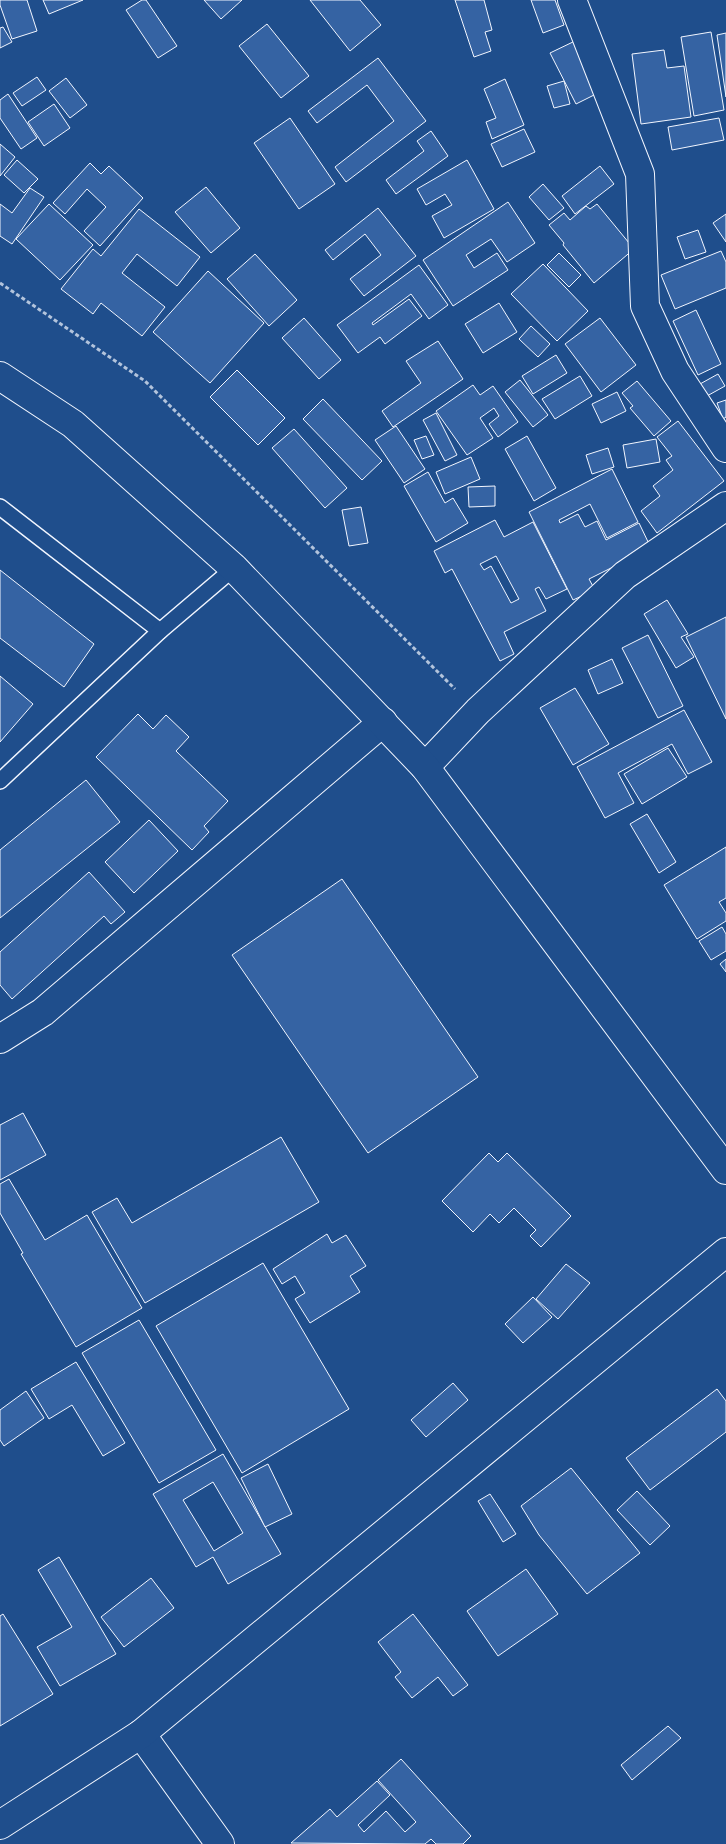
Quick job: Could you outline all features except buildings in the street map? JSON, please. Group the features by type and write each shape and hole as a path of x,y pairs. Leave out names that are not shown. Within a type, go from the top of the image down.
{"main road":[{"path":"572,0 640,174 646,306 675,371 726,448"},
{"path":"0,376 73,424 234,568 425,766 726,1170"},
{"path":"425,766 478,712 625,575 726,506"},
{"path":"0,1039 43,1012 383,722"},
{"path":"0,1825 141,1734 726,1252"},
{"path":"141,1734 220,1844"}],"lane":[{"path":"0,507 160,631"},
{"path":"0,781 160,631 234,568"}],"path":[{"path":"0,283 145,381 478,712"}]}
